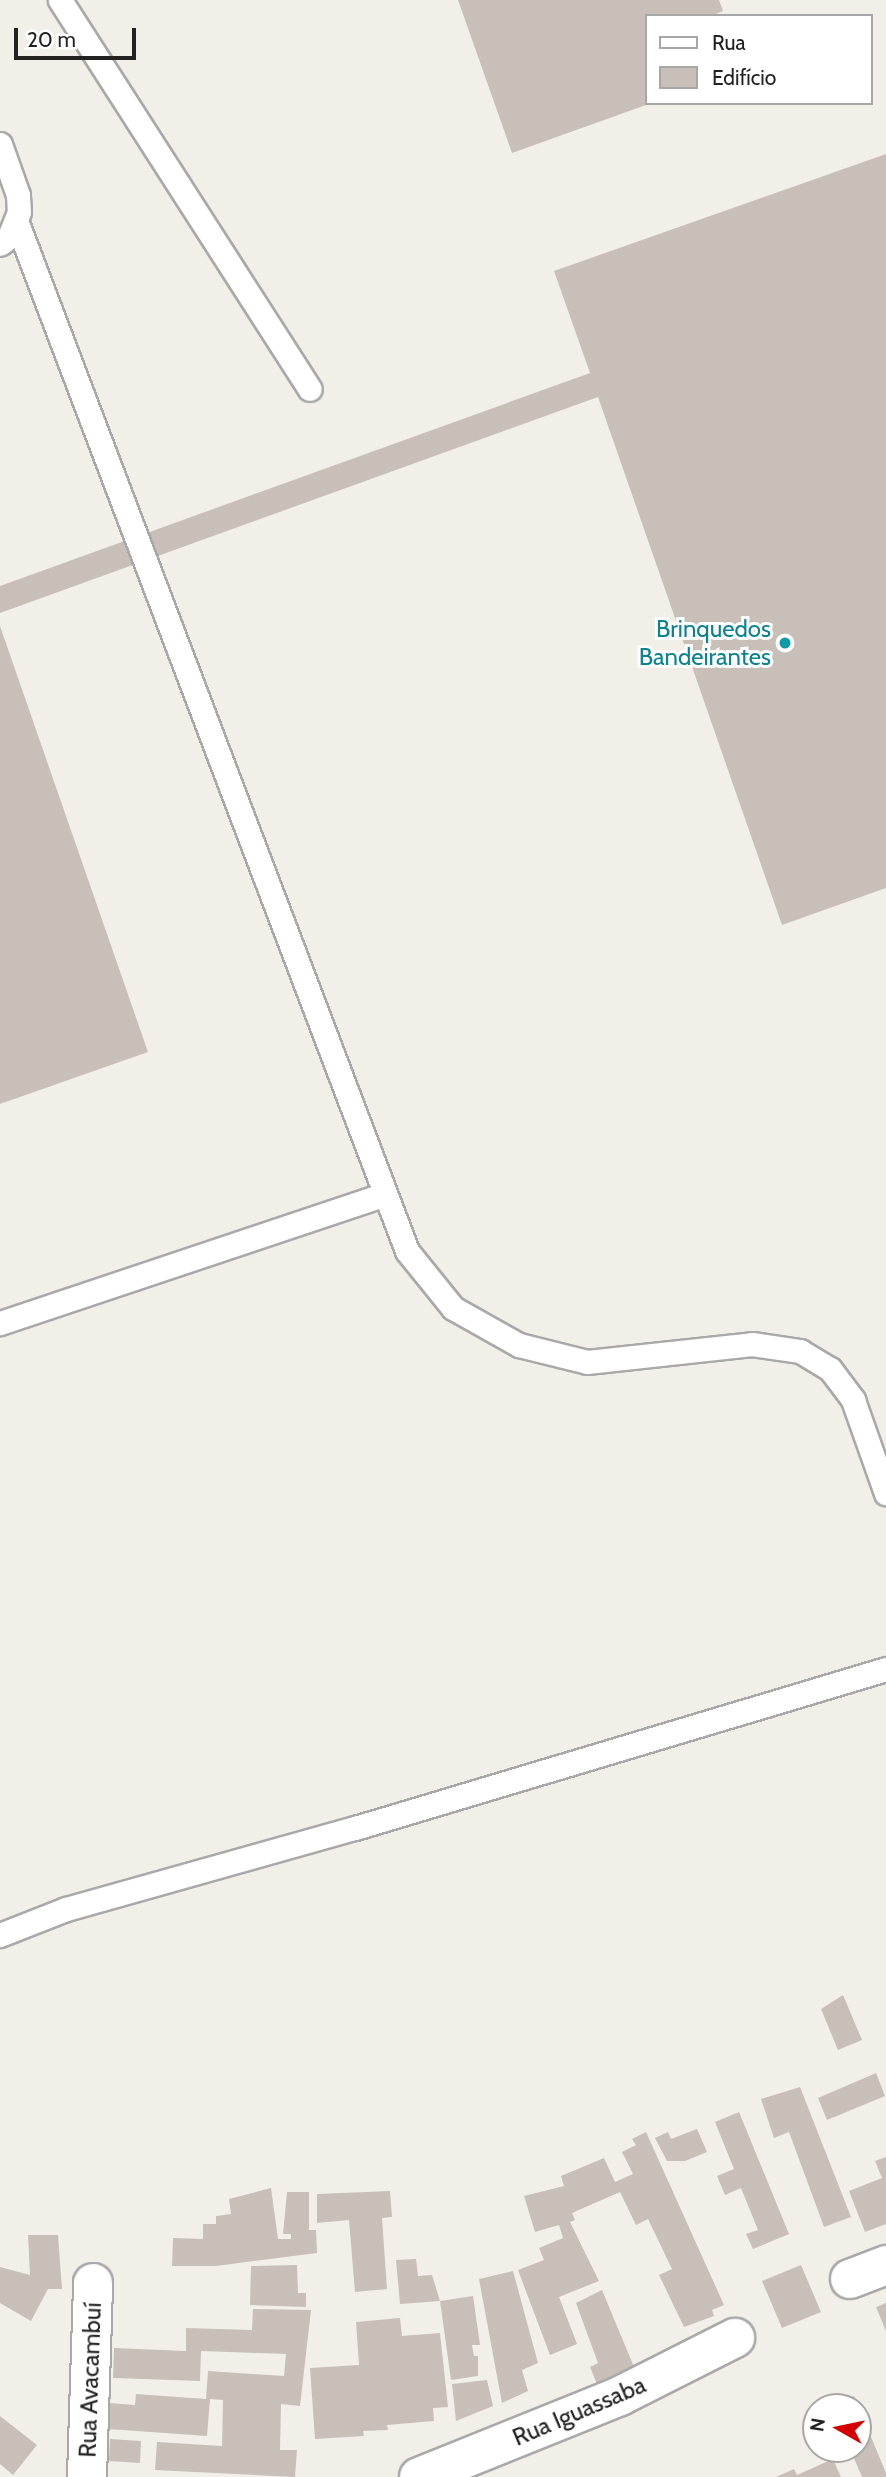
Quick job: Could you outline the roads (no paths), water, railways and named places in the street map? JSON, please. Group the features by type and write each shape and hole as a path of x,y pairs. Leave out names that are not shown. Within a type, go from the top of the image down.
{"street":[{"path":"850,2279 886,2265"},
{"name":"Rua Avacambuí","path":"87,2477 93,2283"},
{"name":"Rua Iguassaba","path":"419,2477 620,2396 735,2338"}],"lane":[{"path":"61,0 310,389"},
{"path":"0,144 18,195 17,223 382,1195 407,1251 453,1308 519,1345 587,1362 752,1344 800,1351 830,1369 853,1400 886,1493"},
{"path":"0,244 17,223"},
{"path":"0,1323 382,1195"},
{"path":"0,1935 66,1909 355,1828 886,1669"}],"place":[{"name":"Brinquedos Bandeirantes","path":"785,643"}]}
